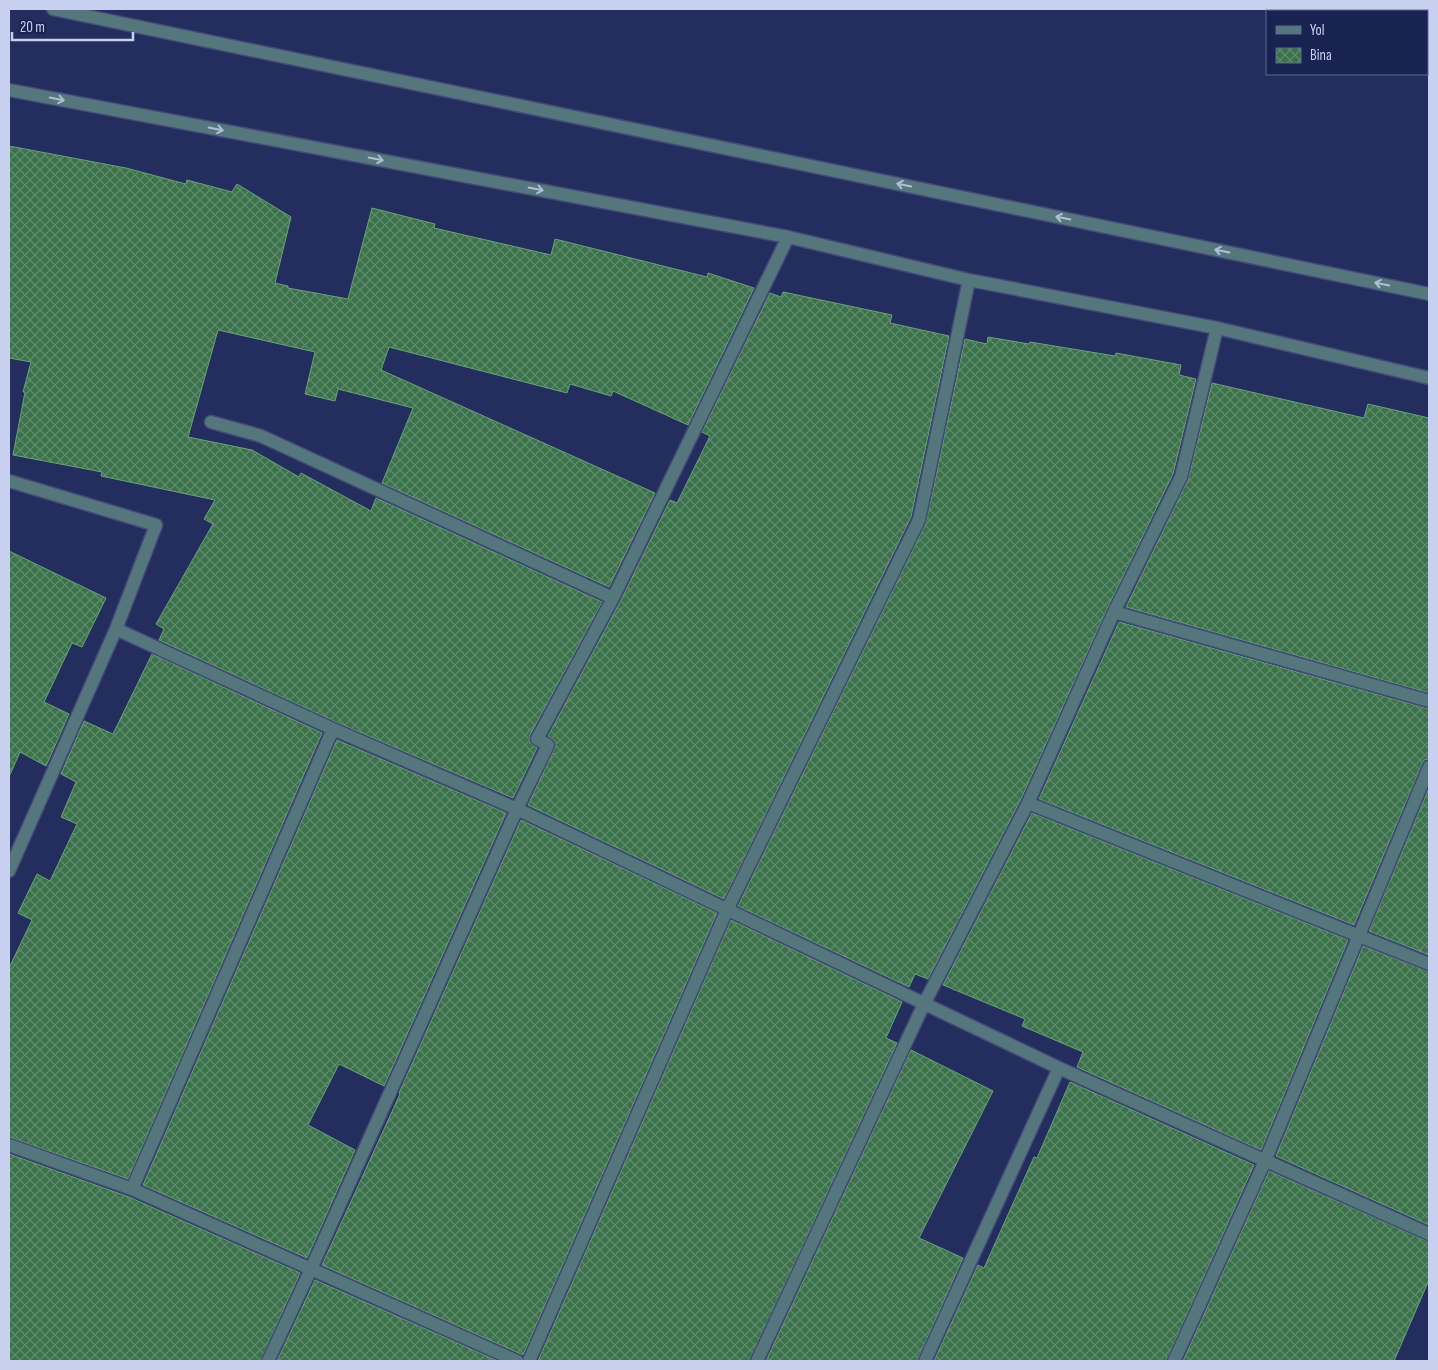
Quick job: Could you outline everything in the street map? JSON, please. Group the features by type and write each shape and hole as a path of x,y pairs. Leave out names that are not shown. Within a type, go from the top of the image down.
{"street":[{"path":"53,9 1429,294"},
{"path":"9,90 788,236 969,280 1217,328 1429,378"},
{"path":"268,1361 517,809 548,745 537,739 613,598 788,236"},
{"path":"529,1361 727,910 919,520 969,280"},
{"path":"757,1361 924,1004 1028,803 1114,612 1181,477 1217,328"},
{"path":"211,422 261,436 613,598"},
{"path":"9,481 156,526 116,630 9,871"},
{"path":"1114,612 1429,700"},
{"path":"116,630 333,729 517,809 1059,1068 1429,1234"},
{"path":"132,1189 333,729"},
{"path":"1174,1361 1265,1161 1429,767"},
{"path":"1028,803 1429,964"},
{"path":"925,1361 1059,1068"},
{"path":"9,1145 132,1189 518,1361"}],"building":[{"path":"9,146 126,168 186,184 187,180 232,192 237,184 291,217 275,283 288,286 288,288 348,299 372,208 435,224 434,228 551,255 555,239 707,277 708,273 754,288 688,425 613,391 611,396 570,384 567,393 389,347 381,370 655,493 609,587 382,483 413,408 338,389 335,401 305,394 315,352 218,330 188,437 252,450 299,477 301,473 371,511 376,498 602,602 530,735 530,743 537,748 513,798 336,722 159,640 164,629 156,624 213,524 204,519 215,500 101,476 102,472 13,455 25,392 23,392 31,362 9,358"},
{"path":"783,292 892,315 890,323 949,336 911,517 724,899 528,805 555,748 555,741 548,736 620,602 670,500 677,503 710,436 702,432 770,293 781,297"},
{"path":"988,337 1115,356 1116,353 1181,365 1179,375 1196,379 1173,474 1107,609 1021,799 928,979 915,974 909,987 738,906 926,523 965,339 987,344"},
{"path":"1212,383 1364,418 1368,404 1429,418 1429,693 1126,607 1188,480"},
{"path":"9,551 106,598 82,647 72,643 44,702 69,714 46,766 20,752 9,777"},
{"path":"1119,622 1429,709 1429,759 1424,760 1422,764 1354,925 1039,799"},
{"path":"152,654 322,733 128,1179 9,1137 9,968 32,920 18,913 37,874 50,881 77,824 61,817 76,782 61,774 84,721 113,734"},
{"path":"337,740 506,813 384,1086 339,1064 308,1125 355,1150 307,1258 143,1185"},
{"path":"1429,788 1429,955 1369,931"},
{"path":"1032,813 1348,940 1261,1150 1077,1067 1083,1052 1022,1026 1025,1019 943,985"},
{"path":"521,820 717,913 523,1355 322,1265"},
{"path":"731,920 902,1002 886,1038 897,1043 749,1361 538,1361"},
{"path":"1363,946 1429,972 1429,1225 1276,1156"},
{"path":"911,1050 993,1091 919,1238 963,1258 917,1361 766,1361"},
{"path":"1070,1082 1254,1165 1166,1361 934,1361 978,1265 984,1268 1034,1157 1037,1158"},
{"path":"9,1154 129,1197 300,1273 260,1361 9,1361"},
{"path":"1269,1171 1429,1242 1429,1280 1394,1361 1183,1361"},
{"path":"315,1280 498,1361 277,1361"}]}
